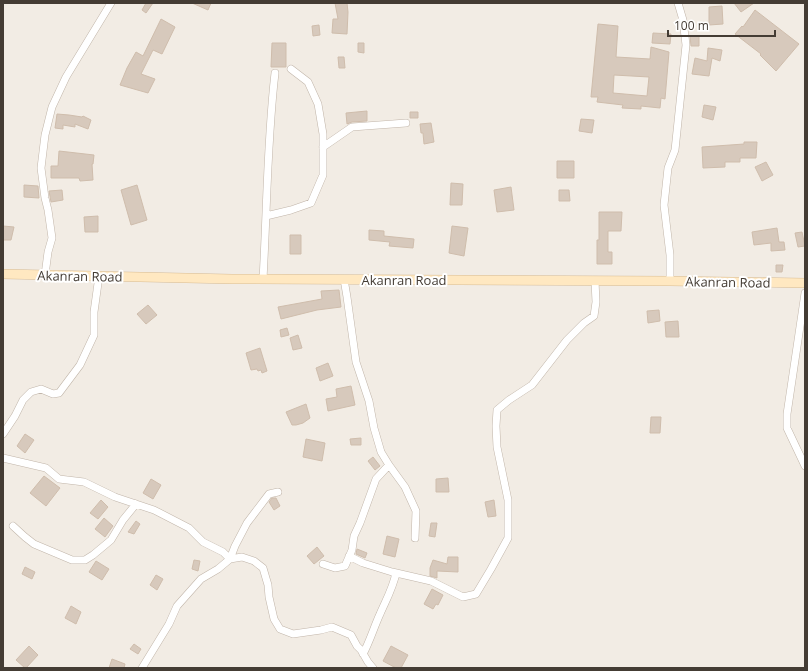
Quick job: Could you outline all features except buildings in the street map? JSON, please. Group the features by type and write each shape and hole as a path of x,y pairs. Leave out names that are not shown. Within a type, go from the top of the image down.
{"main road":[{"name":"Akanran Road","path":"3,274 263,279 805,283"}],"street":[{"path":"45,275 48,252 52,238 48,210 44,198 41,168 45,135 52,107 66,77 111,3"},
{"path":"670,281 670,255 664,205 668,168 675,150 686,45 683,20 678,3"},
{"path":"266,216 312,203 323,175 323,134 318,104 308,82 291,69"},
{"path":"263,279 270,132 275,73"},
{"path":"323,147 352,127 406,123"},
{"path":"3,434 16,416 23,400 31,392 41,389 53,394 59,393 80,365 94,335 94,312 99,276"},
{"path":"344,279 356,362 369,401 374,428 382,452 389,466 405,487 416,511 415,538"},
{"path":"349,556 363,563 396,573 431,581 462,597 476,594 508,538 508,500 497,447 497,410 532,385 567,340 584,323 594,316 596,302 595,281"},
{"path":"805,294 787,414 787,428 805,466"},
{"path":"3,458 46,468 59,479 84,482 115,497 154,510 189,528 203,542 223,552 230,559"},
{"path":"323,564 335,568 345,566 352,550 354,536 376,479 389,466"},
{"path":"230,559 234,546 256,510 269,494 278,492"},
{"path":"13,526 25,538 34,544 72,560 85,560 111,540 123,520 136,504"},
{"path":"142,668 169,624 177,606 201,579 218,569 230,559 242,557 254,561 263,568 268,585 274,619 280,629 293,634 332,627 351,635 373,668"},
{"path":"363,654 394,584 396,573"}]}
